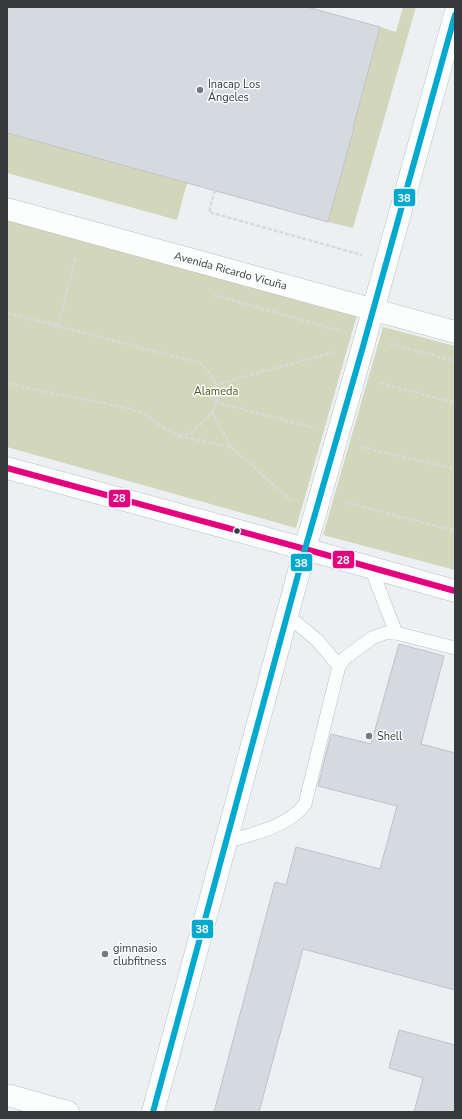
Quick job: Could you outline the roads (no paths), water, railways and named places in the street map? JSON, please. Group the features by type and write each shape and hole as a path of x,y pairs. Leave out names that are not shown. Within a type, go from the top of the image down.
{"street":[{"path":"153,1112 305,549 374,310 455,15"},
{"name":"Avenida Ricardo Vicuña","path":"7,209 455,332"},
{"path":"7,468 455,591"},
{"path":"7,1095 68,1112"}],"lane":[{"path":"371,568 396,633"},
{"path":"287,615 317,640 339,666"},
{"path":"226,842 290,820 305,804 339,666 345,658 372,638 385,633 396,633 455,648"}],"place":[{"name":"Inacap Los Ángeles","path":"200,90"},
{"name":"Shell","path":"369,736"},
{"name":"gimnasio clubfitness","path":"105,954"}],"park label":[{"name":"Alameda","path":"216,391"}]}
